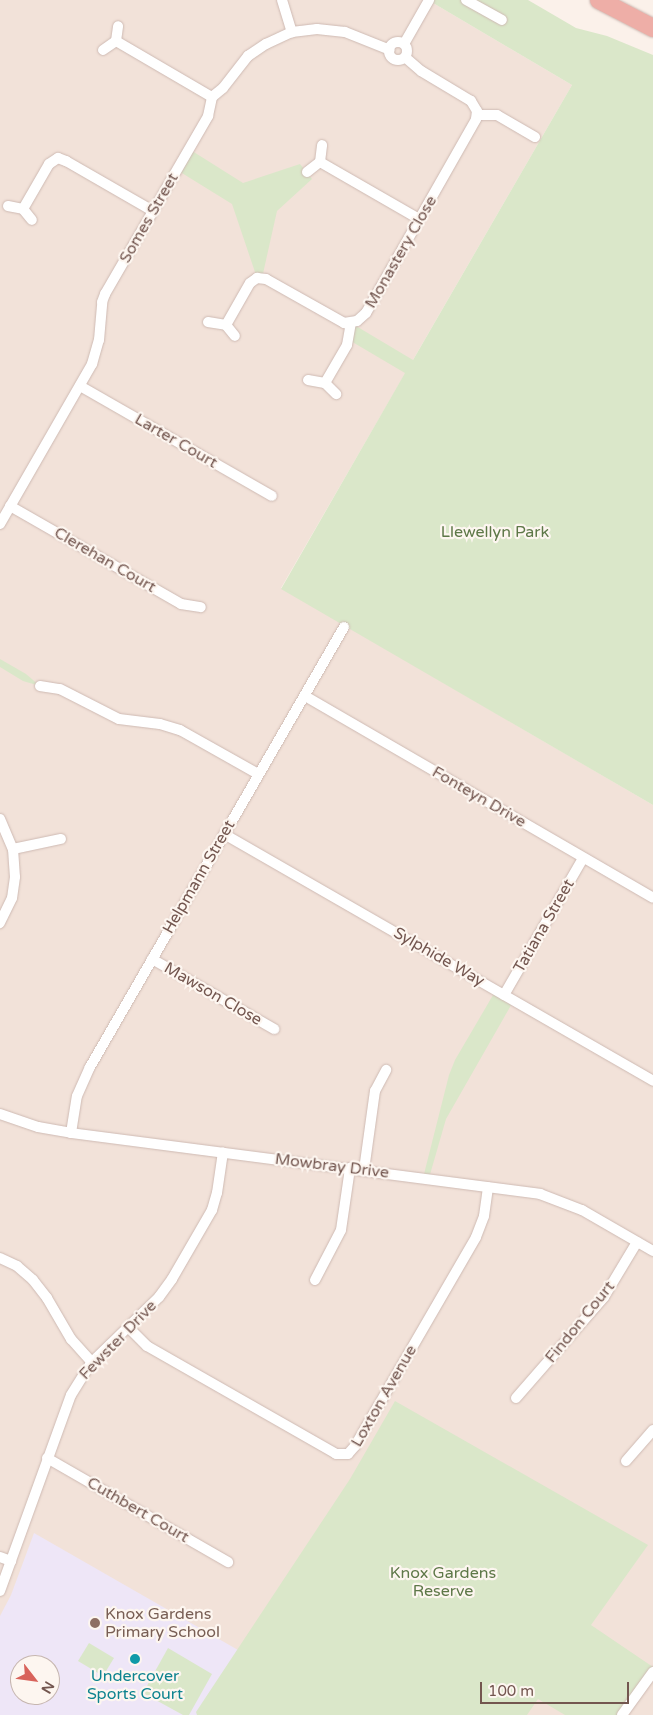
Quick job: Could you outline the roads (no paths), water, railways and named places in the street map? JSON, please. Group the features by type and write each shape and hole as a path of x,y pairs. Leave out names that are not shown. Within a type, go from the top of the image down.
{"highway":[{"path":"599,0 653,28"}],"street":[{"path":"282,0 292,32"},
{"path":"404,44 429,0"},
{"path":"466,0 502,20"},
{"path":"103,50 116,41 118,26"},
{"name":"Somes Street","path":"0,524 80,386 95,356 105,294 208,116 212,97 223,88 236,68 254,51 292,32 317,29 345,32 390,50"},
{"path":"116,41 212,97"},
{"path":"395,43 404,44 407,50 405,57 400,60 390,55 390,50 395,43"},
{"path":"405,57 421,71 467,97 475,107 477,115 497,115 535,136"},
{"name":"Monastery Close","path":"226,325 250,283 260,277 340,321 351,324 361,319 472,129 477,115"},
{"path":"307,172 320,162 322,145"},
{"path":"23,209 49,164 58,158 153,211"},
{"path":"320,162 419,219"},
{"path":"8,206 23,209 32,220"},
{"path":"208,322 226,325 235,336"},
{"path":"325,383 347,345 351,324"},
{"path":"308,380 325,383 336,394"},
{"name":"Larter Court","path":"80,386 272,496"},
{"name":"Clerehan Court","path":"10,506 181,604 201,607"},
{"name":"Helpmann Street","path":"71,1133 75,1106 84,1078 344,627"},
{"path":"40,686 60,689 119,719 160,724 180,730 258,774"},
{"name":"Fonteyn Drive","path":"304,696 653,898"},
{"path":"0,819 13,849 14,887 9,906 0,923"},
{"name":"Sylphide Way","path":"224,834 653,1081"},
{"path":"13,849 61,839"},
{"name":"Tatiana Street","path":"504,994 583,858"},
{"name":"Mawson Close","path":"152,958 274,1029"},
{"path":"364,1170 375,1091 386,1070"},
{"name":"Mowbray Drive","path":"0,1114 38,1127 71,1133 540,1194 590,1214 653,1251"},
{"name":"Fewster Drive","path":"0,1591 70,1395 92,1362 166,1288 216,1202 223,1152"},
{"path":"315,1280 341,1230 350,1168"},
{"name":"Loxton Avenue","path":"128,1327 147,1346 336,1454 348,1454 355,1446 476,1237 484,1216 488,1186"},
{"name":"Findon Court","path":"516,1398 604,1298 637,1242"},
{"path":"0,1258 17,1266 33,1280 47,1298 71,1339 92,1362"},
{"path":"626,1461 653,1430"},
{"name":"Cuthbert Court","path":"47,1458 228,1562"},
{"path":"0,1557 11,1561"},
{"path":"622,1715 653,1672"}],"place":[{"name":"Knox Gardens Primary School","path":"95,1623"},
{"name":"Undercover Sports Court","path":"135,1659"}],"park label":[{"name":"Llewellyn Park","path":"495,532"},
{"name":"Knox Gardens Reserve","path":"443,1582"}]}
